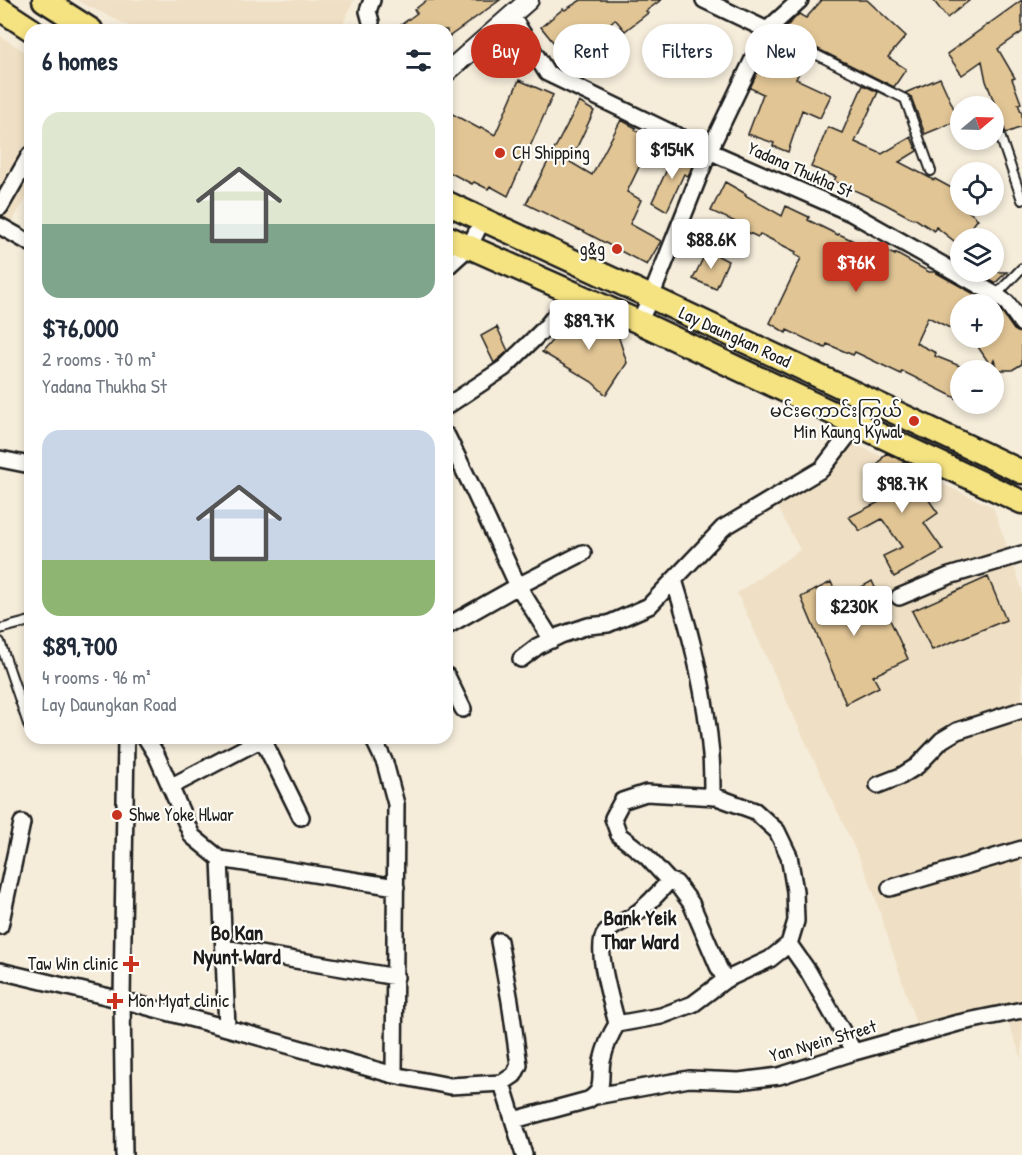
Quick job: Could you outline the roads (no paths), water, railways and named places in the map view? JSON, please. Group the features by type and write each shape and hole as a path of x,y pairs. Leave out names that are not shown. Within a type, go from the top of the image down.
{"main road":[{"path":"44,0 82,24"},
{"path":"0,9 24,25"},
{"name":"Lay Daungkan Road","path":"453,206 1022,472"},
{"name":"Lay Daungkan Road","path":"453,240 639,322 1022,501"}],"street":[{"path":"372,0 368,11 373,24"},
{"path":"453,67 529,0"},
{"path":"704,0 754,24"},
{"path":"774,24 800,0"},
{"name":"Yadana Thukha St","path":"511,15 547,73 709,151 851,213 994,294"},
{"path":"639,322 709,151 745,76"},
{"path":"0,207 24,165"},
{"path":"453,262 469,247 483,219"},
{"path":"0,226 24,240"},
{"path":"453,402 504,368 544,328 574,293"},
{"name":"Yadana Thukha St","path":"1004,301 1022,324"},
{"path":"521,659 538,646 552,640 588,626 609,624 649,606 723,528 822,469 856,425 867,399"},
{"path":"453,448 518,586 552,640"},
{"path":"0,459 24,464"},
{"path":"453,623 583,553"},
{"path":"899,597 948,576 1022,554"},
{"path":"674,580 700,685 711,755 712,796"},
{"path":"453,688 463,709"},
{"path":"878,785 901,776 917,766 942,740 957,731 1022,710"},
{"path":"124,1155 122,1000 126,744"},
{"path":"150,744 192,836 220,860 396,887"},
{"path":"170,787 252,744"},
{"path":"266,744 301,817"},
{"path":"376,744 385,763 396,804 394,1075"},
{"path":"617,1024 661,1016 693,1004 725,980 770,959 789,944 796,921 795,891 789,856 777,831 755,811 712,796 646,793 622,801 613,818 619,835 646,856 669,881 676,883 691,903 725,980"},
{"path":"0,926 22,823"},
{"path":"890,888 1022,849"},
{"path":"220,860 227,1028"},
{"path":"596,1096 602,1083 602,1062 610,1036 617,1024 604,971 601,946 604,935 648,904 669,881"},
{"path":"0,971 122,1000 394,1075 450,1086 502,1083 514,1075 519,1065 510,1001 498,941"},
{"path":"789,944 808,971 854,1052"},
{"path":"224,948 396,977"},
{"name":"Yan Nyein Street","path":"514,1120 596,1096 689,1079 739,1081 779,1076 958,1023 1022,1010"},
{"path":"502,1083 524,1155"}],"lane":[{"path":"817,55 905,99 931,171"},
{"path":"1004,148 1022,200"},
{"path":"997,294 1022,267"},
{"path":"0,629 24,623"},
{"path":"0,642 24,712"}],"place":[{"name":"CH Shipping","path":"500,153"},
{"name":"g&g","path":"617,249"},
{"name":"မင်းကောင်းကြွယ် Min Kaung Kywal","path":"914,421"},
{"name":"Shwe Yoke Hlwar","path":"117,815"},
{"name":"Taw Win clinic","path":"131,964"},
{"name":"Mon Myat clinic","path":"115,1001"}],"district":[{"name":"Bank Yeik Thar Ward","path":"640,930"},
{"name":"Bo Kan Nyunt Ward","path":"237,945"}]}
